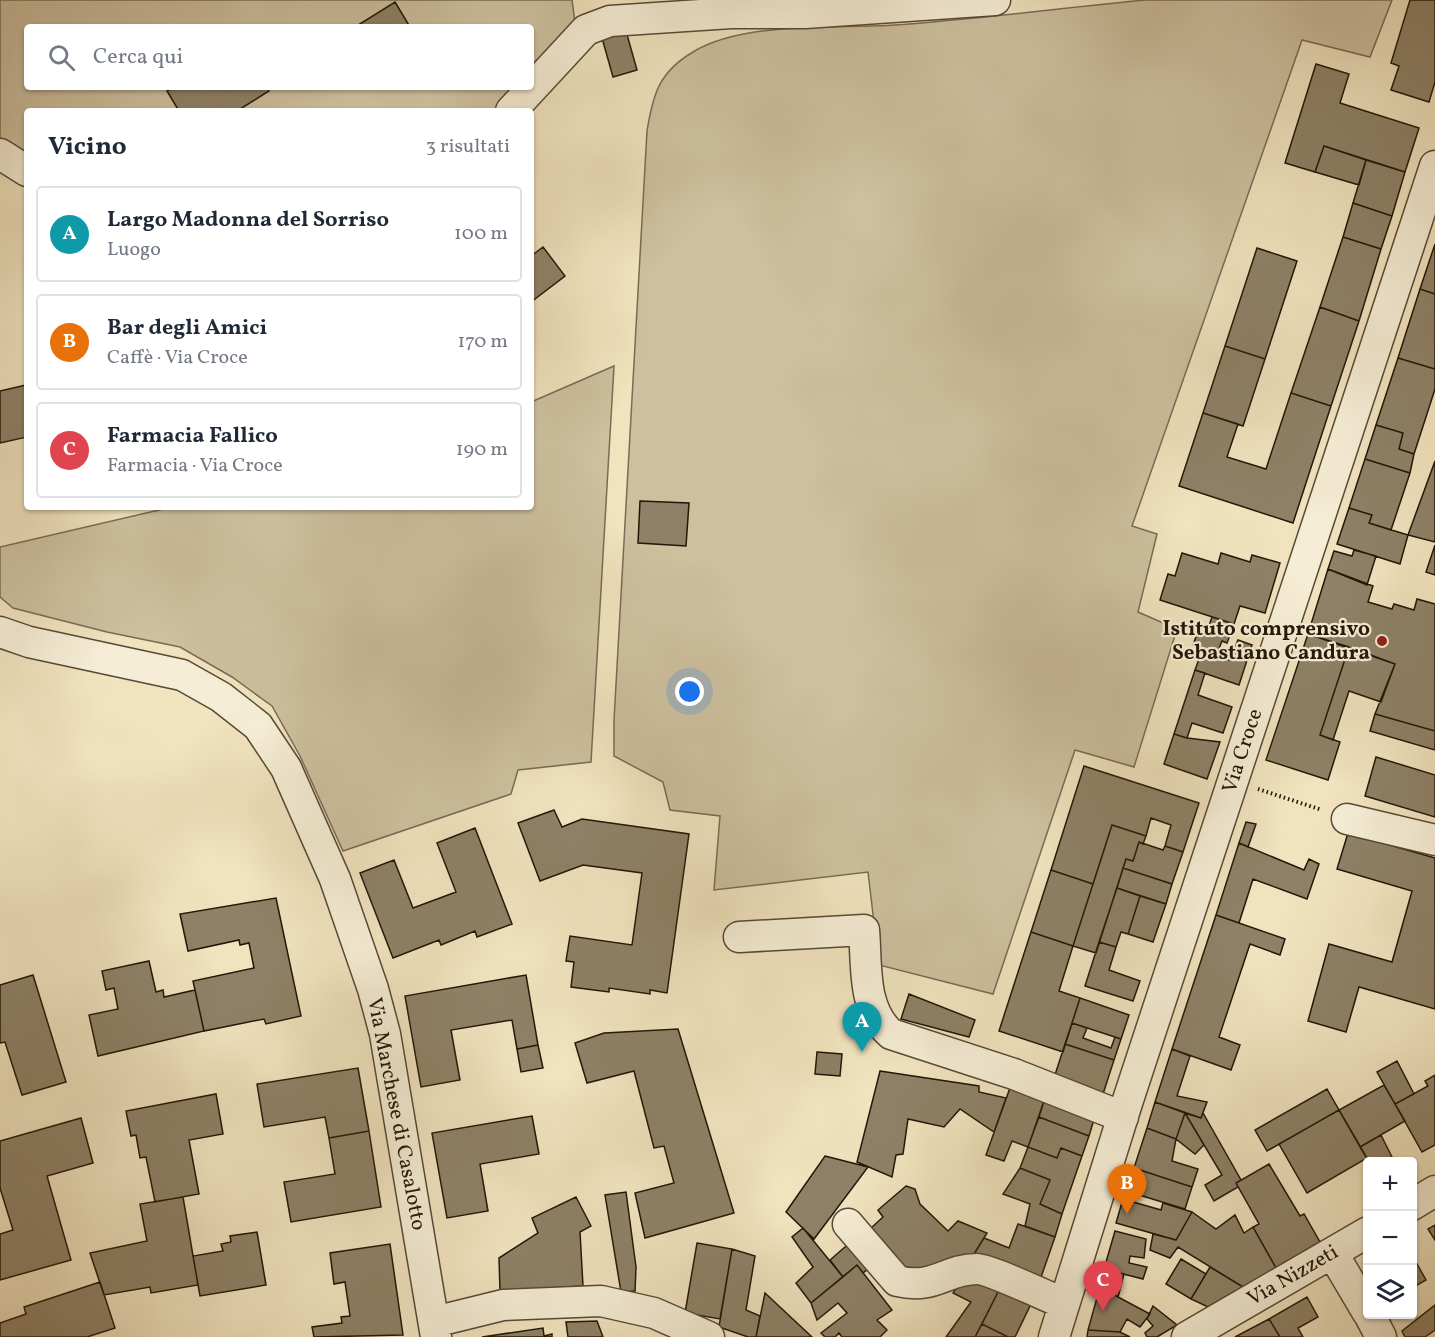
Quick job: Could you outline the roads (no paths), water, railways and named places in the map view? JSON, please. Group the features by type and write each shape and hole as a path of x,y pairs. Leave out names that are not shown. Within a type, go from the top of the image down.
{"street":[{"path":"534,86 586,30 610,21 731,13 805,14 996,0"},
{"path":"514,108 530,90"},
{"path":"0,154 24,169"},
{"name":"Via Croce","path":"1054,1337 1063,1303 1234,781 1287,610 1435,166"},
{"name":"Via Marchese di Casalotto","path":"0,632 29,642 182,675 221,698 258,726 286,768 334,879 379,1012 435,1330"},
{"path":"1347,819 1435,840"},
{"path":"739,938 864,930 870,1005 879,1023 891,1034 1014,1074 1123,1117"},
{"path":"1417,1202 1435,1191"},
{"path":"848,1224 897,1281 928,1284 957,1273 979,1268 1063,1303"},
{"name":"Via Nizzeti","path":"1187,1337 1363,1235"},
{"path":"1333,1254 1363,1305"},
{"path":"435,1330 503,1305 601,1301 654,1314 710,1337"},
{"path":"1371,1319 1382,1337"}],"place":[{"name":"Istituto comprensivo Sebastiano Candura","path":"1382,641"},
{"name":"Largo Madonna del Sorriso","path":"862,1052"},
{"name":"Bar degli Amici","path":"1127,1214"},
{"name":"Farmacia Fallico","path":"1103,1311"}]}
